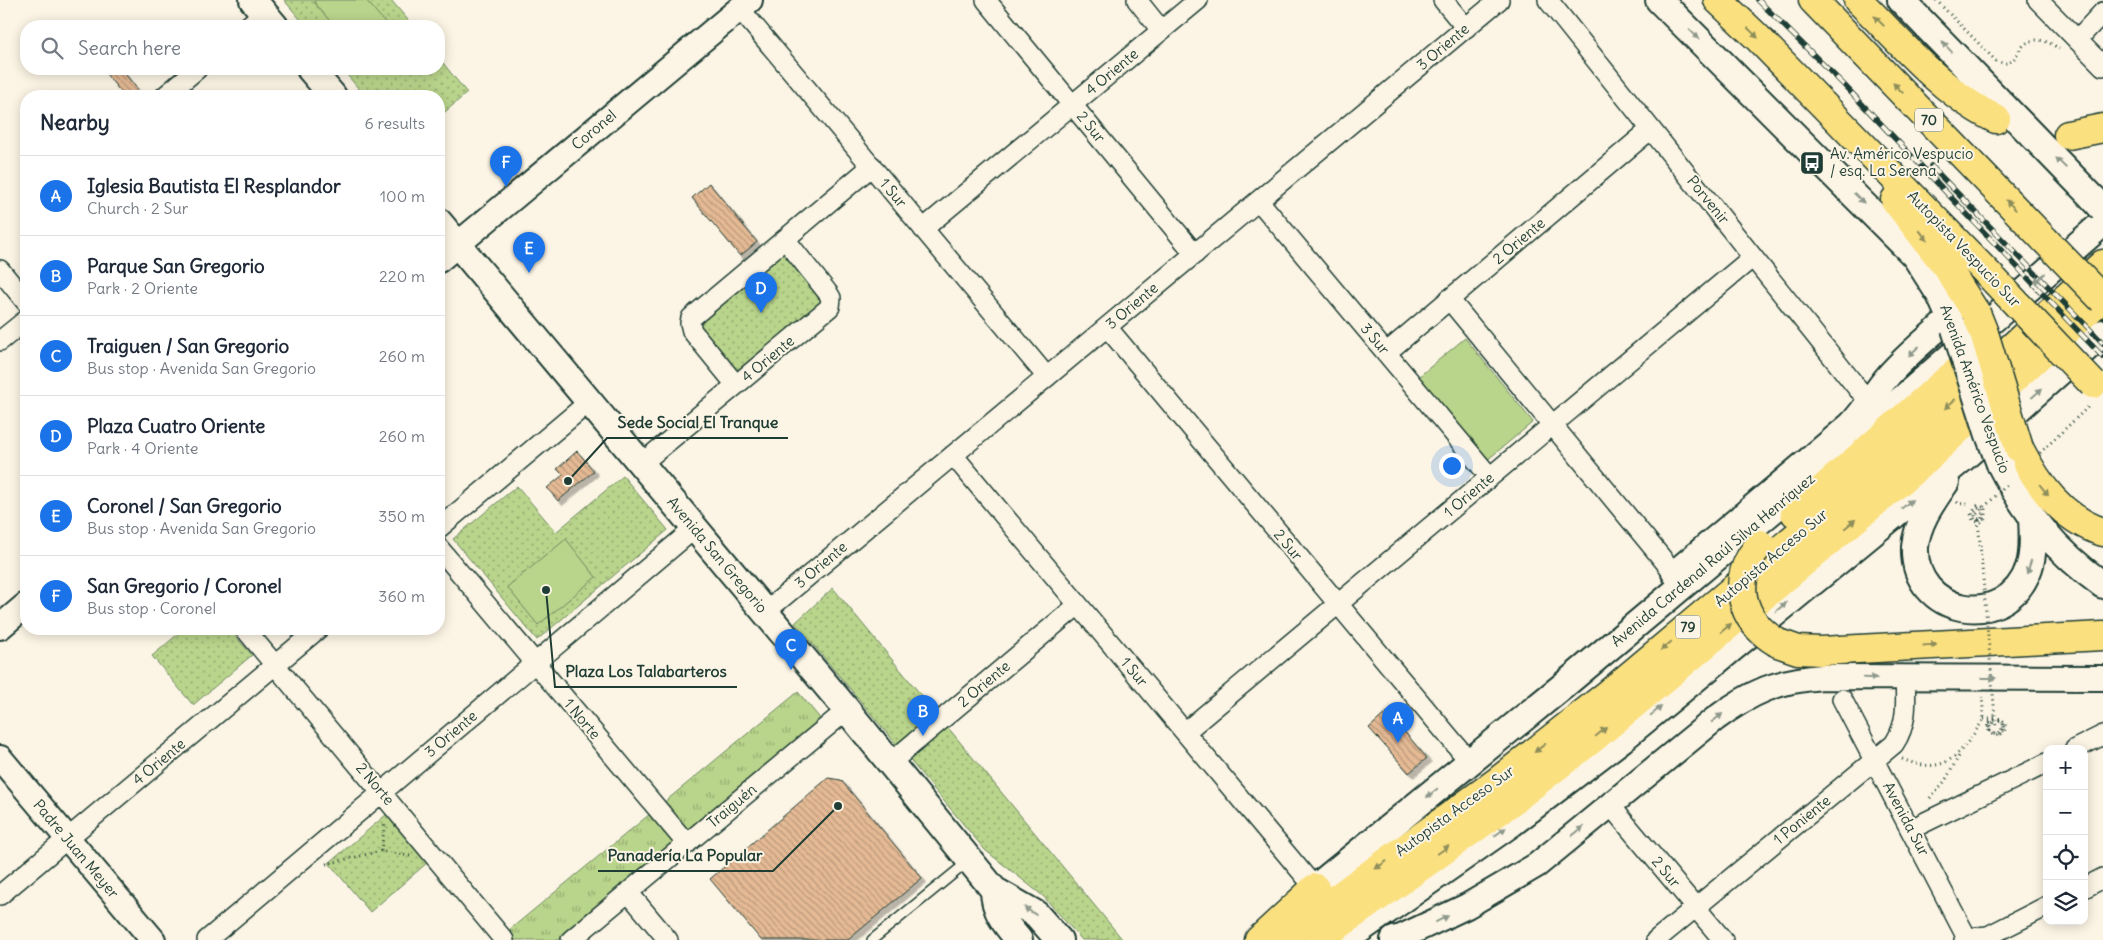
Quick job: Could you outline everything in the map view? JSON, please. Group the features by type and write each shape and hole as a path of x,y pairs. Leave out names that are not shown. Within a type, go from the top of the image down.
{"highway":[{"name":"Autopista Vespucio Sur","path":"1718,0 1856,138 2098,389"},
{"name":"70","path":"1813,0 2103,299"},
{"path":"1858,0 1950,89 1981,112 1996,119"},
{"path":"2068,135 2103,128"},
{"path":"1856,138 1890,194 1936,252 1960,320 1984,332 2009,456 2074,518 2103,532"},
{"name":"Autopista Acceso Sur","path":"1279,940 1490,786 1608,694 1904,446 2103,264"},
{"path":"2076,288 2020,323 1968,362 1760,544 1753,552 1744,570 1742,590 1744,601 1753,622 1768,638 1798,650 1821,651 2103,636"},
{"name":"Autopista Acceso Sur","path":"1318,940 1502,809 1638,701 1919,466 2103,299"},
{"path":"1259,940 1315,888"}],"main road":[{"name":"Avenida Américo Vespucio","path":"1659,0 1914,256 1940,295 1960,320"},
{"path":"1902,0 2100,210"},
{"path":"315,75 328,90"},
{"name":"Avenida Cardenal Raúl Silva Henríquez","path":"1315,888 1563,686 1829,463 2100,210"},
{"name":"Avenida San Gregorio","path":"448,252 589,402 847,710 994,890 1036,914 1059,940"},
{"path":"1345,940 1512,823 1583,770 1961,460 2042,390 2103,333"},
{"name":"Avenida Américo Vespucio","path":"2009,456 2032,519 2070,559 2103,585"},
{"path":"1961,460 1925,515 1917,536 1915,548 1920,572 1924,582 1937,596 1954,606 1975,610 1993,606 2008,596 2021,584 2030,567 2033,534 2032,519"},
{"path":"1563,686 1623,619 1674,572"},
{"name":"Avenida San Gregorio","path":"994,890 994,898 1002,919 1019,940"}],"street":[{"name":"2 Sur","path":"986,0 1196,254"},
{"path":"1136,0 1161,30"},
{"name":"4 Oriente","path":"924,229 1198,0"},
{"path":"1444,0 1466,28"},
{"name":"3 Oriente","path":"765,612 1499,0"},
{"name":"Porvenir","path":"1548,0 1858,389 1870,399"},
{"path":"2038,0 2097,60"},
{"name":"1 Sur","path":"745,4 872,166 1047,377"},
{"name":"Coronel","path":"448,252 745,4"},
{"path":"2077,40 2103,12"},
{"path":"175,90 191,75"},
{"name":"2 Oriente","path":"1386,352 1651,129"},
{"path":"736,385 692,331 690,323 694,315 872,166"},
{"name":"3 Sur","path":"1259,201 1490,477"},
{"name":"4 Oriente","path":"641,464 830,307 831,298 785,240"},
{"name":"1 Oriente","path":"1185,732 1753,257"},
{"path":"0,270 20,295"},
{"path":"1449,300 1674,572"},
{"name":"Avenida Cardenal Raúl Silva Henríquez","path":"1674,572 1850,425 1898,366 1960,320"},
{"path":"0,341 20,325"},
{"name":"2 Sur","path":"1107,327 1470,762"},
{"path":"445,523 589,402"},
{"name":"1 Sur","path":"953,455 1315,888"},
{"name":"3 Oriente","path":"207,940 695,528"},
{"name":"1 Norte","path":"445,555 686,844"},
{"name":"2 Oriente","path":"890,763 1078,605"},
{"path":"0,627 20,610"},
{"name":"2 Norte","path":"251,635 504,940"},
{"name":"4 Oriente","path":"0,895 311,635"},
{"path":"1396,940 1467,906 1521,876 1714,719 1741,700 1761,690 1783,682 1805,678 2103,678"},
{"name":"1 Poniente","path":"1656,940 1894,744 1903,727 1906,706 1905,678"},
{"name":"Avenida Sur","path":"1842,699 1880,756 1911,829 1966,939"},
{"name":"Traiguén","path":"571,940 847,710"},
{"path":"2083,745 2103,735"},
{"name":"Padre Juan Meyer","path":"0,758 152,940"},
{"path":"1911,829 2043,765"},
{"name":"2 Sur","path":"1610,805 1723,940"},
{"path":"2088,886 2103,878"},
{"path":"628,892 668,940"},
{"path":"1966,939 1988,936 2043,908"}],"lane":[{"path":"872,940 970,860"}],"path":[{"path":"1936,0 1996,62 2002,64 2012,61 2025,44 2033,41 2046,41 2054,45 2067,58 2097,60"},
{"path":"1971,514 1973,520 1980,523 1986,518 1986,508 1982,506 1973,509 1973,517 1978,521 1984,519 1985,512 1981,508 1976,510 1975,517 1978,520 1995,719 1996,728"},
{"path":"1978,520 1983,518 1981,511"},
{"path":"1929,800 1944,782 1960,753 1984,719 1981,692"},
{"path":"1984,719 1995,719 2002,719 2006,725 2004,731 2002,734 1997,736 1994,736 1989,732 1987,726 1988,723 1993,719 2000,719 2003,721 2004,730 1999,735 1993,734 1988,729 1990,722 1998,720 2003,724 2001,732 1995,734 1990,730 1990,724 1995,719"},
{"path":"1880,756 1926,766 1945,764 1960,753"},
{"path":"380,850 385,821"},
{"path":"323,865 380,850 417,857"}],"green space":[{"path":"284,0 391,0 408,20 301,20"},
{"path":"316,0 366,0 383,20 329,20 314,2"},
{"path":"445,66 467,93 445,112 445,90 360,90 347,75 445,75"},
{"path":"781,251 824,305 734,376 696,330 698,320"},
{"path":"1465,338 1533,422 1486,461 1417,378"},
{"path":"623,476 668,530 537,640 453,539 517,486 556,532"},
{"path":"566,539 596,577 538,625 507,587"},
{"path":"833,588 1123,940 1082,940 1043,896 985,850 795,623"},
{"path":"177,635 234,635 252,655 193,705 152,656"},
{"path":"798,692 823,722 559,940 497,940"},
{"path":"387,814 428,862 370,912 329,863"}],"building":[{"path":"107,75 126,75 138,90 119,90"},
{"path":"709,183 757,242 740,256 692,198"},
{"path":"577,451 594,471 558,501 547,488 563,475 557,469"},
{"path":"1387,712 1427,758 1409,773 1369,728"},
{"path":"828,778 841,780 922,878 848,940 761,940 710,879"}],"railway":[{"path":"1758,0 1843,84 2103,357"},
{"path":"1931,166 2103,343"}],"place":[{"name":"Av. Américo Vespucio / esq. La Serena","path":"1812,163"},
{"name":"San Gregorio / Coronel","path":"506,187"},
{"name":"Coronel / San Gregorio","path":"529,273"},
{"name":"Plaza Cuatro Oriente","path":"761,313"},
{"name":"Sede Social El Tranque","path":"568,481"},
{"name":"Plaza Los Talabarteros","path":"546,590"},
{"name":"Traiguen / San Gregorio","path":"791,670"},
{"name":"Parque San Gregorio","path":"923,736"},
{"name":"Iglesia Bautista El Resplandor","path":"1398,743"},
{"name":"Panadería La Popular","path":"838,806"}]}
